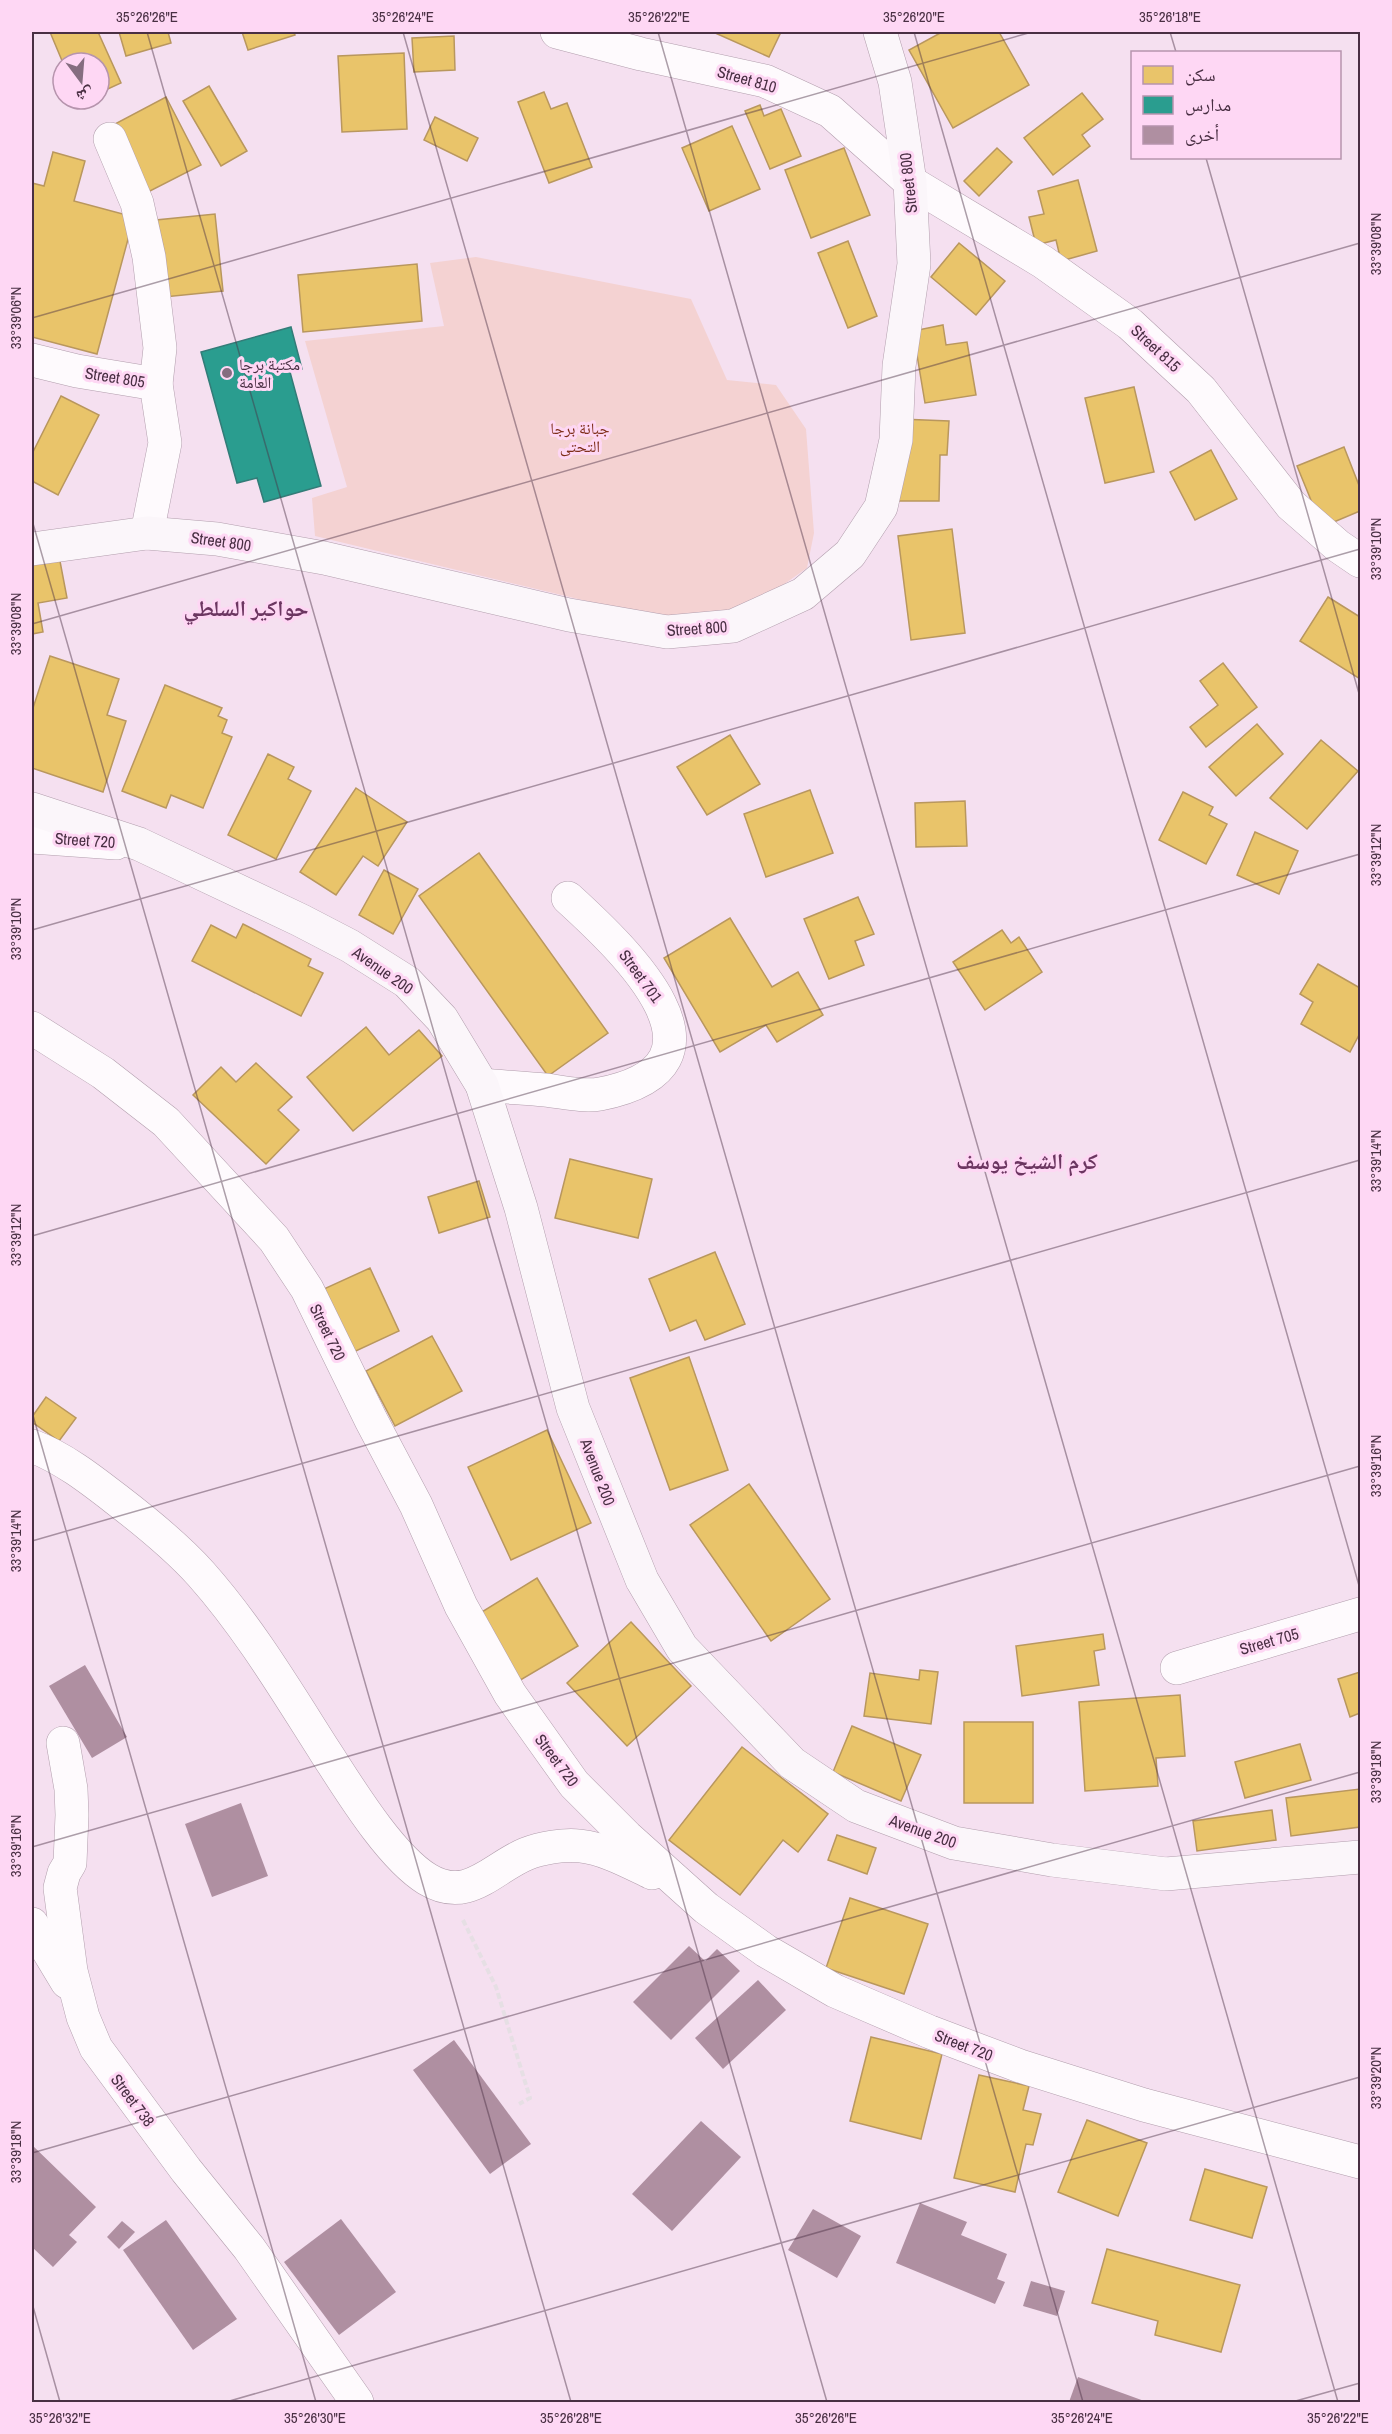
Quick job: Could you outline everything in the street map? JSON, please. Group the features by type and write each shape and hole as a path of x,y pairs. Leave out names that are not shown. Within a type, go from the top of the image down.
{"main road":[{"name":"Street 800","path":"32,549 147,533 217,540 324,558 569,615 667,632 733,626 803,594 850,554 880,507 896,440 899,366 914,264 910,182 895,82 880,32"},
{"name":"Avenue 200","path":"32,809 139,844 350,946 407,982 442,1019 482,1085 521,1208 573,1408 642,1580 682,1648 792,1763 856,1806 954,1843 1052,1860 1166,1874 1360,1857"}],"street":[{"name":"Street 810","path":"557,32 640,54 765,81 830,111 910,182"},
{"path":"110,140 137,203 149,257 160,348 156,384"},
{"name":"Street 815","path":"910,182 1043,262 1130,324 1201,390 1291,505 1338,546 1360,561"},
{"name":"Street 805","path":"32,360 77,371 156,384 165,443 147,533"},
{"name":"Street 720","path":"32,837 139,844"},
{"name":"Street 701","path":"482,1085 573,1094 598,1094 636,1084 656,1072 669,1050 669,1025 663,1005 614,940 568,898"},
{"name":"Street 720","path":"32,1028 103,1073 166,1122 274,1239 307,1289 371,1420 416,1505 461,1606 510,1694 574,1784 627,1837 706,1908 766,1951 835,1990 930,2032 1020,2066 1144,2105 1360,2162"},
{"path":"32,1446 80,1472 164,1537 200,1573 228,1607 354,1796 406,1864 429,1880 446,1887 460,1888 480,1882 526,1855 549,1848 579,1845 618,1856 670,1883 706,1908"},
{"name":"Street 705","path":"1177,1668 1360,1614"},
{"name":"Street 738","path":"63,1743 71,1789 72,1815 70,1863 64,1873 60,1888 71,1971 78,1999 96,2048 106,2065 186,2170 249,2248 357,2403"},
{"path":"32,1924 78,1999"}],"path":[{"path":"446,1887 496,1987 530,2098 519,2104"}],"green space":[{"name":"جبانة برجا التحتى","path":"476,257 691,299 727,380 776,385 806,429 814,533 807,568 773,592 718,614 666,620 315,536 312,498 347,487 305,341 444,326 430,263"}],"building: سكن":[{"path":"50,32 98,32 107,51 58,51"},
{"path":"119,32 168,32 171,43 126,56"},
{"path":"242,32 294,32 295,35 248,50"},
{"path":"713,32 781,32 769,57"},
{"path":"942,32 999,32 1029,85 953,128 909,50"},
{"path":"454,36 455,70 414,72 412,38"},
{"path":"404,53 407,129 342,132 338,56"},
{"path":"111,61 121,83 111,88"},
{"path":"209,86 247,151 221,166 183,101"},
{"path":"544,92 551,109 567,103 592,167 549,183 518,102"},
{"path":"1082,93 1103,119 1082,135 1090,146 1053,175 1024,138"},
{"path":"166,97 201,165 148,192 113,125"},
{"path":"760,105 764,116 781,109 801,156 770,169 745,111"},
{"path":"435,117 478,138 467,161 424,140"},
{"path":"732,126 760,189 709,211 682,148"},
{"path":"844,148 870,215 811,238 785,170"},
{"path":"997,148 1012,162 979,196 964,181"},
{"path":"53,152 85,161 74,201 134,217 97,354 32,337 32,183 44,186"},
{"path":"1078,180 1097,251 1061,261 1056,240 1036,245 1029,217 1044,214 1038,191"},
{"path":"215,214 223,291 164,297 156,220"},
{"path":"848,241 877,316 848,328 818,253"},
{"path":"959,243 1005,281 976,315 931,277"},
{"path":"417,264 422,321 303,332 298,275"},
{"path":"943,325 946,345 967,342 976,395 925,403 913,331"},
{"path":"1134,387 1154,472 1105,483 1085,398"},
{"path":"61,396 99,415 58,495 32,481 32,454"},
{"path":"900,419 949,421 947,455 940,455 939,501 898,501"},
{"path":"1344,447 1360,488 1360,511 1322,527 1297,466"},
{"path":"1211,450 1237,499 1195,520 1170,472"},
{"path":"952,529 965,633 911,640 898,536"},
{"path":"59,556 67,598 38,603 43,632 32,634 32,561"},
{"path":"1328,597 1360,617 1360,679 1300,641"},
{"path":"50,656 119,679 107,715 126,721 103,792 32,768 32,711"},
{"path":"1223,663 1257,707 1206,747 1190,727 1218,705 1200,681"},
{"path":"165,685 222,708 218,716 227,720 222,733 232,737 203,808 171,795 166,808 122,791"},
{"path":"1257,724 1283,754 1236,796 1209,767"},
{"path":"730,735 760,784 707,815 677,767"},
{"path":"1321,740 1358,771 1307,829 1270,798"},
{"path":"268,754 294,767 288,779 311,791 276,859 228,835"},
{"path":"356,788 407,822 378,866 363,856 336,895 300,872"},
{"path":"810,790 833,853 766,877 744,814"},
{"path":"1183,792 1213,807 1209,815 1227,824 1206,864 1159,840"},
{"path":"965,801 967,846 916,847 915,803"},
{"path":"1255,832 1298,851 1279,894 1237,875"},
{"path":"479,853 608,1033 548,1076 419,896"},
{"path":"384,870 418,889 393,934 359,915"},
{"path":"858,897 874,934 855,941 864,965 829,979 804,919"},
{"path":"730,918 772,987 798,972 823,1015 777,1042 766,1025 720,1052 664,958"},
{"path":"243,924 311,959 308,966 323,973 301,1016 192,961 211,925 236,938"},
{"path":"1002,930 1011,943 1019,937 1042,972 985,1010 953,962"},
{"path":"1318,964 1360,988 1360,1033 1350,1052 1301,1024 1313,1002 1300,994"},
{"path":"366,1027 389,1055 419,1030 442,1056 353,1131 307,1077"},
{"path":"256,1063 292,1097 278,1110 299,1130 266,1164 193,1095 221,1067 236,1082"},
{"path":"570,1159 652,1179 638,1238 555,1218"},
{"path":"479,1181 490,1217 439,1233 428,1197"},
{"path":"715,1252 745,1324 705,1340 696,1320 670,1331 649,1279"},
{"path":"370,1268 399,1331 345,1356 315,1293"},
{"path":"432,1336 462,1391 395,1426 366,1371"},
{"path":"689,1357 728,1470 670,1490 630,1378"},
{"path":"46,1397 76,1418 59,1441 32,1422 32,1417"},
{"path":"547,1430 591,1523 511,1560 468,1467"},
{"path":"749,1484 830,1599 771,1641 690,1525"},
{"path":"537,1578 578,1646 512,1685 472,1618"},
{"path":"631,1622 691,1686 627,1746 567,1683"},
{"path":"1103,1634 1105,1649 1094,1651 1099,1685 1022,1696 1016,1646"},
{"path":"920,1670 938,1672 931,1724 864,1716 870,1673 919,1680"},
{"path":"1360,1672 1360,1713 1350,1717 1338,1679"},
{"path":"1180,1695 1185,1756 1156,1758 1158,1786 1085,1791 1079,1702"},
{"path":"964,1722 1033,1722 1033,1803 964,1803"},
{"path":"852,1726 921,1755 901,1801 833,1772"},
{"path":"1300,1744 1311,1780 1245,1798 1235,1762"},
{"path":"742,1747 828,1814 798,1852 783,1840 740,1895 669,1840"},
{"path":"1360,1789 1360,1827 1291,1836 1286,1798"},
{"path":"1272,1810 1276,1840 1197,1851 1193,1821"},
{"path":"837,1835 876,1848 867,1874 828,1860"},
{"path":"850,1898 928,1924 904,1994 826,1968"},
{"path":"871,2037 942,2054 921,2139 850,2121"},
{"path":"979,2075 1029,2086 1023,2110 1041,2114 1033,2145 1026,2144 1015,2192 954,2178"},
{"path":"1087,2120 1147,2143 1118,2216 1058,2192"},
{"path":"1205,2169 1267,2187 1252,2238 1190,2220"},
{"path":"1107,2249 1240,2285 1221,2352 1155,2335 1158,2321 1092,2303"}],"building: مدارس":[{"path":"291,327 302,369 290,372 321,486 264,502 257,478 237,483 201,352"}],"building: أخرى":[{"path":"85,1665 127,1737 92,1758 49,1686"},
{"path":"241,1803 268,1876 212,1897 185,1824"},
{"path":"689,1946 705,1961 717,1949 740,1971 671,2040 633,2002"},
{"path":"758,1980 786,2010 723,2069 695,2038"},
{"path":"454,2040 531,2144 490,2174 413,2070"},
{"path":"701,2121 741,2157 672,2231 632,2194"},
{"path":"32,2145 96,2207 69,2235 77,2242 53,2267 32,2247"},
{"path":"920,2203 967,2222 961,2235 1007,2254 997,2279 1005,2282 995,2304 896,2263"},
{"path":"813,2209 861,2236 837,2278 788,2250"},
{"path":"341,2219 396,2292 339,2335 284,2262"},
{"path":"166,2220 237,2319 193,2350 123,2250"},
{"path":"122,2221 135,2232 119,2249 107,2237"},
{"path":"1031,2281 1065,2291 1057,2316 1023,2306"},
{"path":"1078,2377 1147,2402 1069,2402"}],"place":[{"name":"مكتبة برجا العامة","path":"227,373"}],"district":[{"name":"حواكير السلطي","path":"246,608"},
{"name":"كرم الشيخ يوسف","path":"1027,1161"}]}
